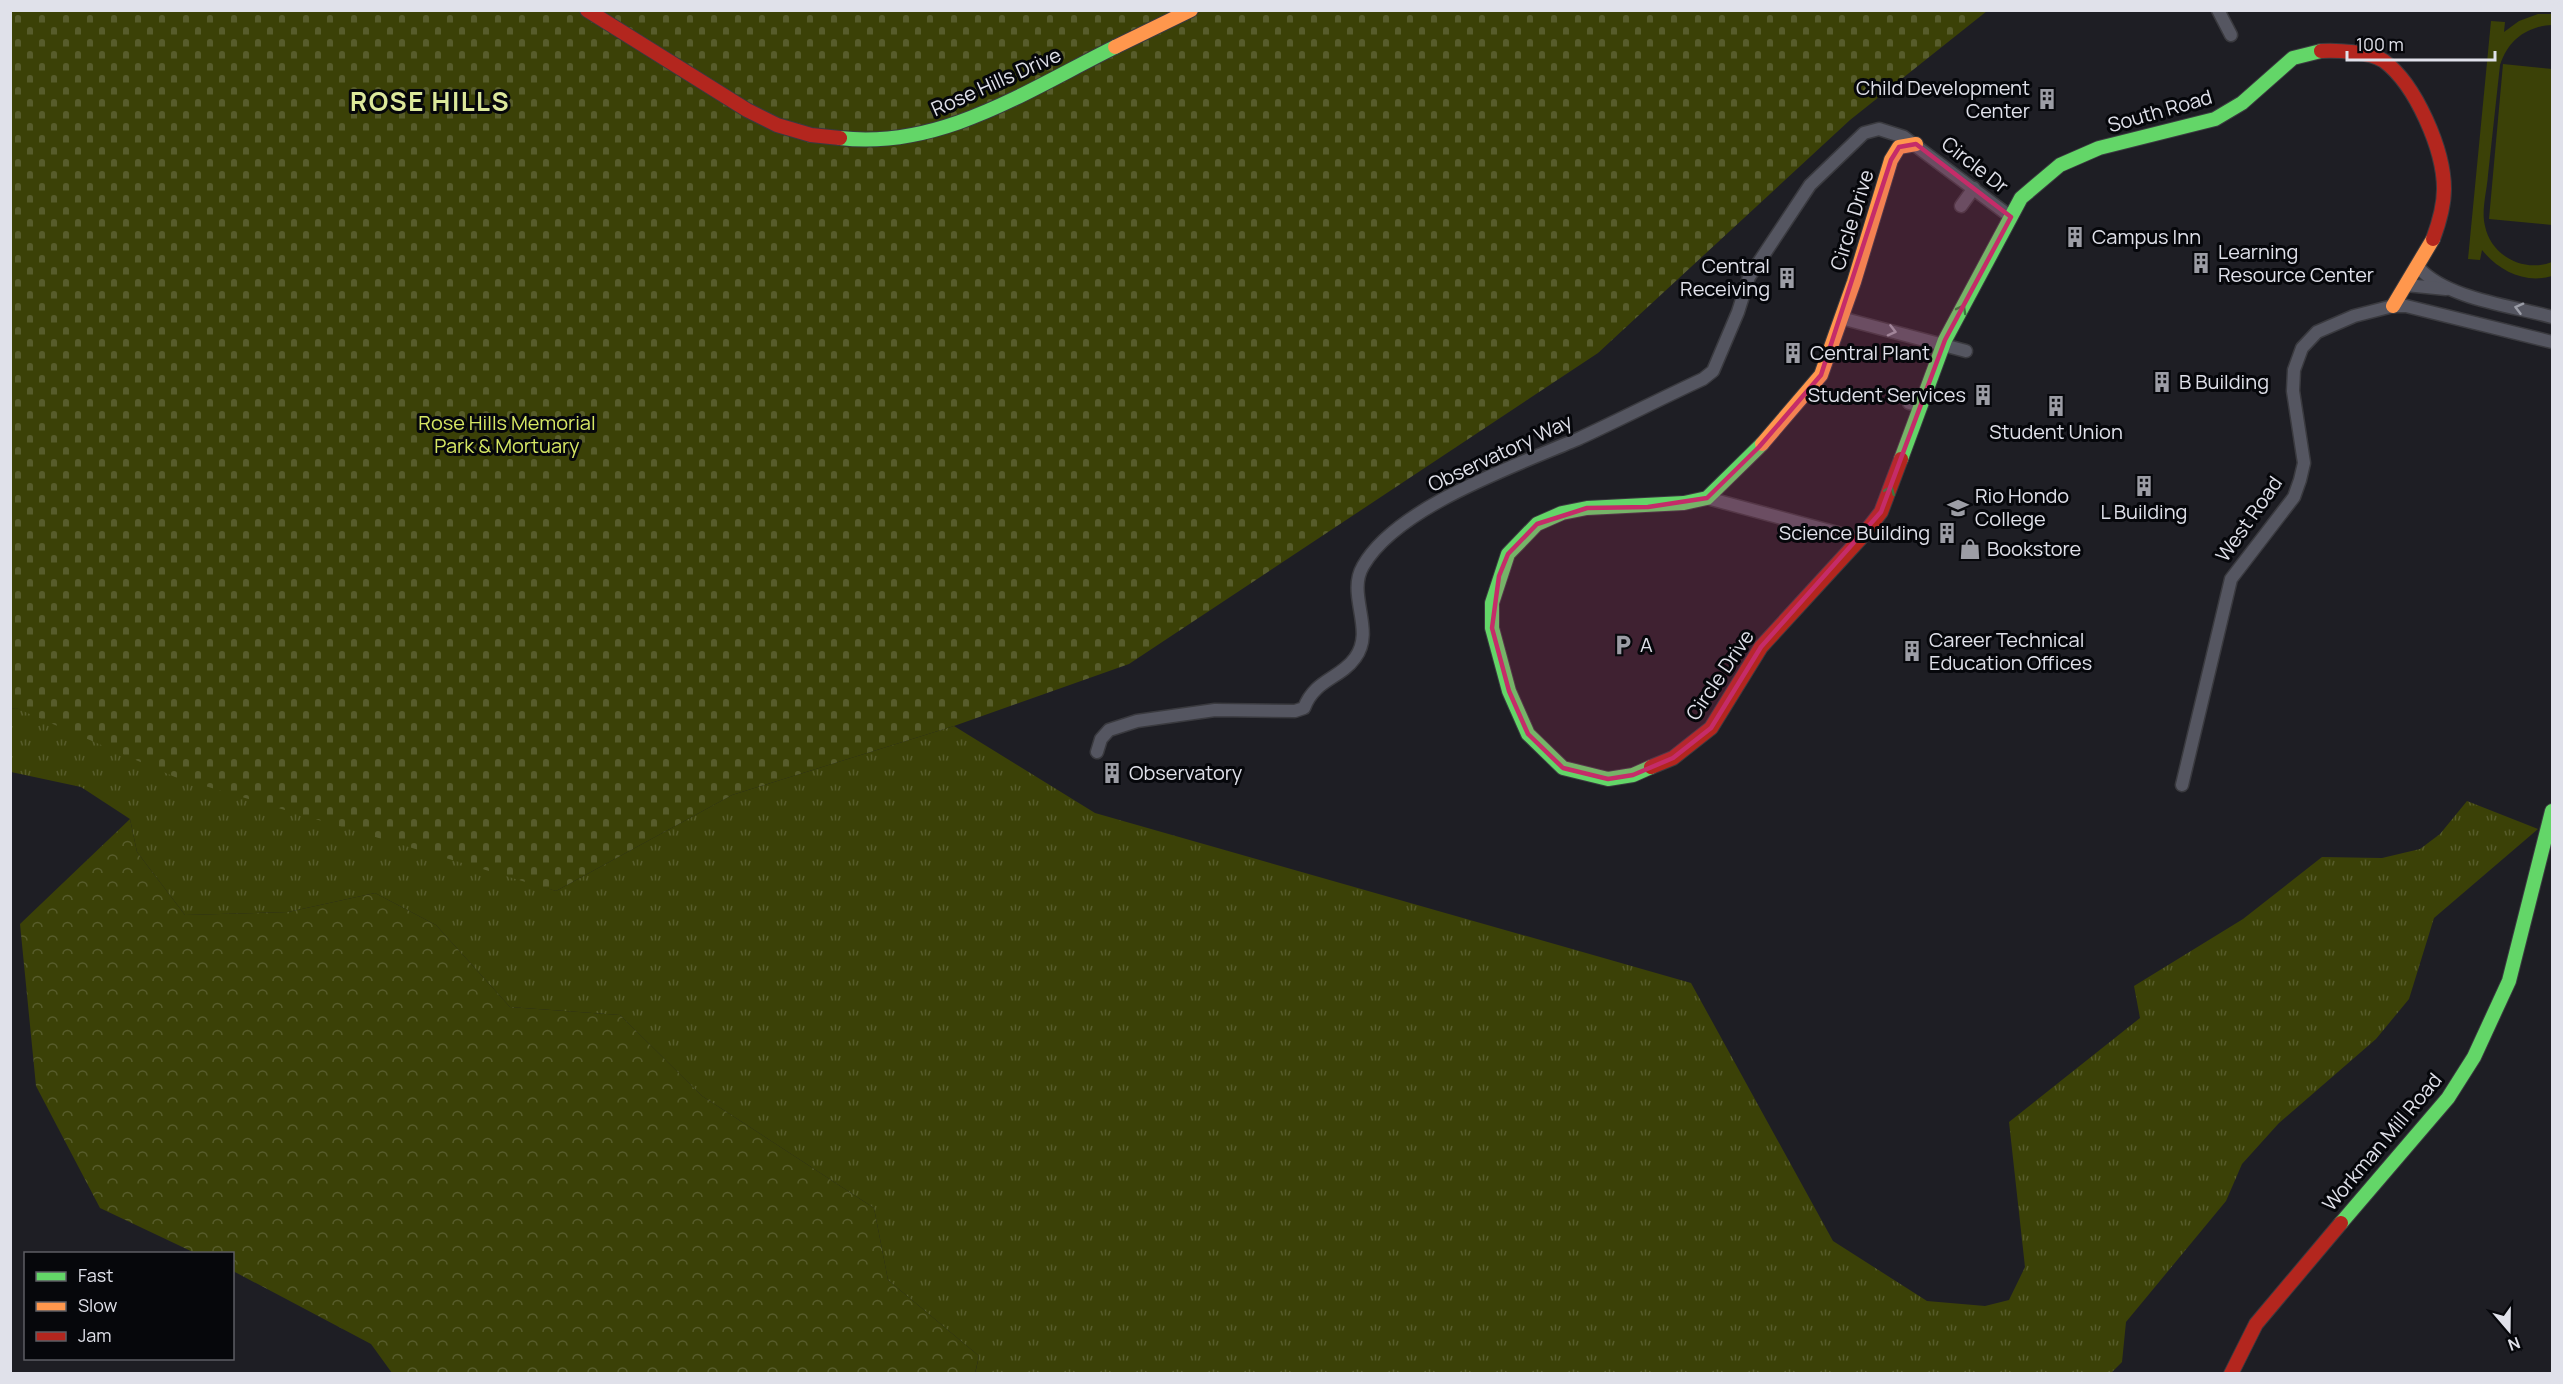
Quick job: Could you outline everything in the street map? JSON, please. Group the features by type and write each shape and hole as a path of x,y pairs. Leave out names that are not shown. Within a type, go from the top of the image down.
{"street":[{"name":"Rose Hills Drive","path":"587,10 747,110 777,124 834,140 876,142 915,137 959,124 1191,10"},
{"path":"2218,10 2231,35"},
{"name":"South Road","path":"2011,217 2021,198 2060,165 2099,148 2215,119 2242,103 2293,58 2322,51 2347,51 2383,60 2403,80 2421,108 2432,131 2444,188 2442,207 2430,248 2419,268"},
{"name":"Observatory Way","path":"1097,752 1101,739 1109,730 1137,721 1215,710 1295,711 1304,708 1313,691 1355,660 1363,643 1364,634 1359,606 1361,567 1390,535 1424,509 1703,379 1713,371 1738,312 1749,277 1810,185 1826,167 1864,133 1880,129 1892,131 1916,144"},
{"name":"Circle Dr","path":"1916,144 2011,217"},
{"name":"Circle Drive","path":"1916,144 1899,147 1891,160 1821,375 1759,447 1707,498 1684,503 1587,508 1562,513 1537,524 1508,554 1492,603 1492,628 1500,661 1509,691 1528,734 1563,768 1608,779 1633,775 1673,758 1711,728 1761,646 1860,539 1886,501 1915,404 1944,343 2011,217"},
{"path":"1961,206 1974,188"},
{"path":"2392,306 2419,268 2426,276 2447,289"},
{"path":"2406,285 2447,289 2553,316"},
{"path":"2392,306 2406,306 2553,342"},
{"name":"West Road","path":"2182,785 2231,579 2294,497 2300,480 2304,463 2293,391 2294,370 2302,348 2318,332 2354,316 2392,306"},
{"path":"1841,318 1944,343 1966,351"},
{"path":"1707,498 1860,539"},
{"name":"Workman Mill Road","path":"2231,1374 2256,1324 2283,1288 2420,1134 2448,1098 2475,1057 2509,981 2553,811"}],"highlighted area":[{"path":"1916,144 2011,217 1945,340 1881,512 1761,647 1711,728 1673,758 1633,775 1608,779 1563,768 1528,734 1509,691 1492,628 1499,576 1508,554 1537,524 1587,508 1648,507 1707,498 1759,447 1821,375 1891,160 1899,147"}],"green space":[{"name":"Rose Hills Memorial Park & Mortuary","path":"10,11 1987,11 1850,120 1598,353 1129,664 954,726 732,795 556,891 175,777 16,708 11,709"},
{"path":"2538,14 2552,14 2552,25 2534,28 2520,36 2508,48 2500,65 2484,214 2488,237 2501,253 2520,263 2531,265 2552,262 2552,276 2532,278 2504,270 2482,250 2480,260 2468,259 2491,21 2505,22 2504,32 2519,21"},
{"path":"2503,64 2552,69 2552,225 2489,219"},
{"path":"16,708 556,891 732,795 954,726 1095,813 1691,983 1833,1241 1927,1301 1985,1306 2009,1300 2025,1267 2009,1122 2140,1018 2134,986 2243,919 2322,857 2382,858 2420,849 2440,834 2467,801 2538,829 2434,918 2409,999 2376,1039 2279,1123 2242,1164 2226,1201 2126,1322 2122,1362 2111,1373 975,1374 979,1356 888,1280 874,1208 702,1096 620,1015 510,1007 436,925 375,893 288,912 185,915 137,852 130,819 81,787 11,772 10,709"},
{"path":"130,819 137,852 185,915 288,912 375,893 436,925 510,1007 620,1015 702,1096 874,1208 888,1280 979,1356 975,1373 392,1373 371,1344 234,1272 234,1252 193,1252 100,1208 36,1086 20,924"}],"traffic: fast":[{"path":"840,138 877,139 913,135 948,126 1016,98 1115,47"},
{"path":"1901,459 1945,340 2021,198 2060,165 2099,148 2215,119 2242,103 2293,58 2321,51"},
{"path":"1651,767 1633,775 1608,779 1563,768 1528,734 1509,691 1492,628 1492,603 1508,554 1537,524 1562,513 1587,508 1684,503 1707,498 1762,444"},
{"path":"2341,1223 2448,1098 2474,1057 2509,981 2552,811"}],"traffic: slow":[{"path":"1115,47 1191,10"},
{"path":"1762,444 1821,375 1854,282 1891,160 1899,147 1916,144"},
{"path":"2393,306 2433,239"}],"traffic: jam":[{"path":"587,10 747,110 777,125 811,135 840,138"},
{"path":"2321,51 2345,51 2384,61 2396,72 2417,102 2433,138 2443,173 2443,202 2433,239"},
{"path":"1651,767 1673,758 1711,728 1761,647 1860,539 1881,512 1901,459"},
{"path":"2231,1374 2256,1324 2341,1223"}],"place":[{"name":"Child Development Center","path":"2047,99"},
{"name":"Campus Inn","path":"2075,237"},
{"name":"Learning Resource Center","path":"2201,263"},
{"name":"Central Receiving","path":"1787,278"},
{"name":"Central Plant","path":"1793,353"},
{"name":"B Building","path":"2162,382"},
{"name":"Student Services","path":"1983,395"},
{"name":"Student Union","path":"2056,406"},
{"name":"L Building","path":"2144,486"},
{"name":"Rio Hondo College","path":"1958,508"},
{"name":"Science Building","path":"1947,533"},
{"name":"Bookstore","path":"1970,549"},
{"name":"A","path":"1623,645"},
{"name":"Career Technical Education Offices","path":"1912,651"},
{"name":"Observatory","path":"1112,773"}],"district":[{"name":"ROSE HILLS","path":"430,102"}]}
